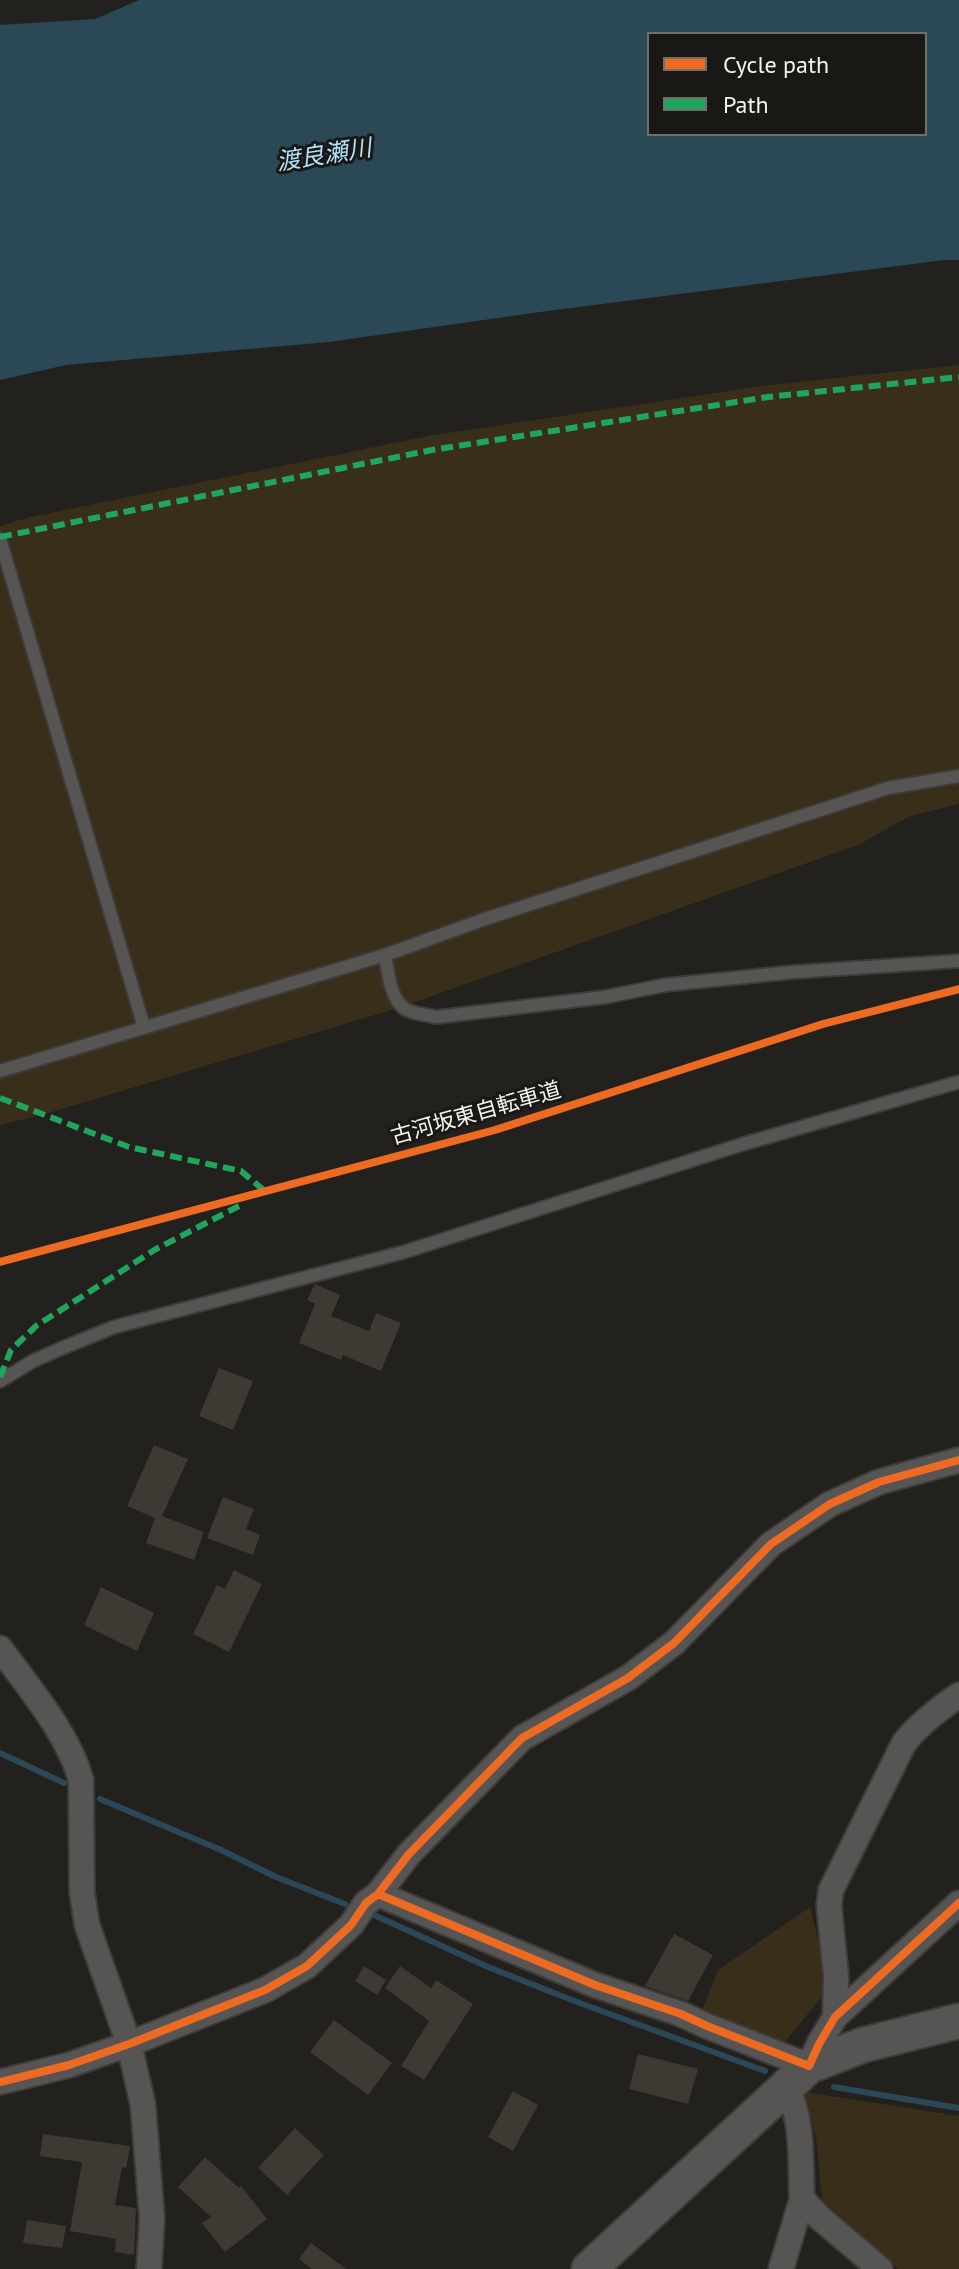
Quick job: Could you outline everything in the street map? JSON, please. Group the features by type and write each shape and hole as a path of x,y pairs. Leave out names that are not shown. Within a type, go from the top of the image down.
{"street":[{"path":"0,2082 69,2065 129,2044 265,1990 307,1966 351,1925 409,1854 522,1738 628,1678 674,1643 771,1544 830,1504 879,1482 959,1460"},
{"path":"0,1648 65,1742 81,1780 82,1892 87,1925 129,2044 143,2105 152,2218 149,2269"},
{"path":"835,2017 836,1976 829,1905 831,1890 904,1743 934,1712 959,1695"},
{"path":"378,1894 595,1985 681,2014 798,2076"},
{"path":"589,2269 798,2076 835,2017 959,1903"},
{"path":"798,2076 863,2045 959,2021"},
{"path":"781,2269 802,2199 799,2123 795,2104 798,2076"},
{"path":"802,2199 880,2269"}],"lane":[{"path":"0,539 144,1027"},
{"path":"0,1071 385,955 485,919 888,788 959,776"},
{"path":"385,955 392,988 401,1007 437,1017 605,997 665,985 794,972 959,961"},
{"path":"0,1381 33,1361 114,1327 404,1252 743,1144 959,1082"}],"shaded area":[{"path":"959,365 959,804 910,816 858,845 401,1007 0,1125 0,526 30,517 434,435 769,385"},
{"path":"810,1907 823,1961 825,1993 783,2044 701,2013 718,1970"},
{"path":"805,2092 959,2116 959,2269 898,2269 822,2200 816,2137"}],"water":[{"name":"渡良瀬川","path":"139,0 959,0 959,260 540,312 329,342 66,365 0,380 0,25 95,19"}],"building":[{"path":"315,1284 340,1295 331,1316 369,1331 376,1313 401,1323 381,1371 343,1355 341,1360 299,1343 315,1304 307,1300"},
{"path":"219,1368 253,1381 233,1430 199,1416"},
{"path":"154,1445 188,1459 162,1516 204,1532 194,1560 146,1543 155,1518 127,1506"},
{"path":"223,1497 254,1509 246,1529 260,1535 253,1555 207,1538"},
{"path":"234,1570 262,1584 229,1652 193,1634 217,1585 225,1589"},
{"path":"101,1587 154,1613 137,1651 84,1625"},
{"path":"674,1934 713,1955 688,2001 645,1986"},
{"path":"364,1966 386,1980 377,1995 355,1981"},
{"path":"400,1966 431,1988 436,1980 473,2004 424,2080 401,2066 429,2021 385,1988"},
{"path":"334,2020 392,2063 368,2095 310,2052"},
{"path":"638,2054 698,2069 688,2104 629,2089"},
{"path":"513,2091 538,2105 513,2151 488,2137"},
{"path":"295,2128 324,2155 287,2195 258,2168"},
{"path":"43,2134 130,2146 126,2168 122,2167 115,2205 136,2208 134,2255 115,2252 116,2239 70,2231 82,2162 40,2156"},
{"path":"205,2157 239,2188 241,2186 267,2219 225,2252 202,2223 211,2217 178,2187"},
{"path":"27,2220 66,2226 62,2248 23,2243"},
{"path":"311,2243 346,2269 312,2269 299,2259"}],"waterway":[{"path":"0,1753 64,1783"},
{"path":"100,1799 345,1904"},
{"path":"374,1915 488,1967 765,2071"},
{"path":"834,2087 959,2108"}],"marked path":[{"path":"0,537 432,450 768,397 959,377"},
{"path":"0,1098 129,1147 241,1171 264,1193"},
{"path":"0,1377 11,1350 36,1326 156,1249 239,1206"}],"cycle path":[{"name":"古河坂東自転車道","path":"0,1262 495,1130 823,1024 959,989"},
{"path":"0,2082 69,2065 129,2044 265,1990 307,1966 351,1925 409,1854 522,1738 628,1678 674,1643 771,1544 830,1504 879,1482 959,1460"},
{"path":"378,1894 595,1985 681,2014 809,2066 835,2017 959,1903"}]}
